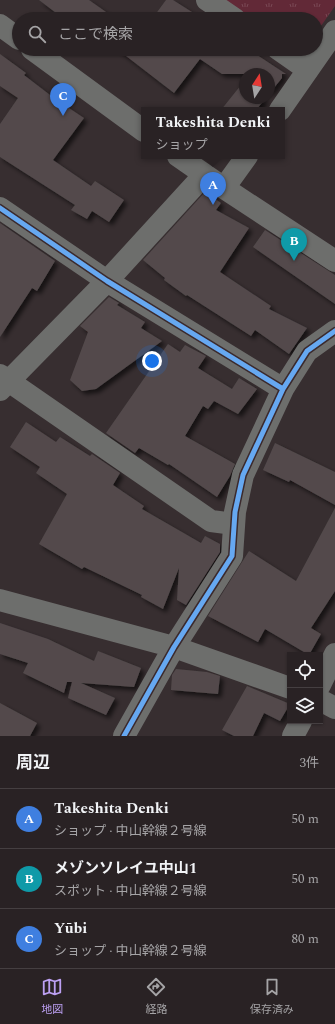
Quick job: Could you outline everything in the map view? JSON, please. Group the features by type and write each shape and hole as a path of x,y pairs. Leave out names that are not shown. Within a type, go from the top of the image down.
{"street":[{"path":"207,0 225,12"},
{"path":"0,26 12,34"},
{"path":"323,48 335,31"},
{"path":"42,56 141,129"},
{"path":"288,56 308,70"},
{"path":"282,107 318,56"},
{"path":"182,159 335,261"},
{"path":"224,188 245,159"},
{"path":"204,175 107,281 3,382 211,521 234,524"},
{"path":"0,208 107,281 283,389"},
{"path":"124,736 174,647 232,556 234,524 243,476 283,389 307,351 335,331"},
{"path":"0,600 174,647 287,687"},
{"path":"323,679 335,654"},
{"path":"323,702 335,708"},
{"path":"293,736 299,724"}],"green space":[{"path":"222,0 335,0 335,6 323,23 323,12 238,12"}],"building":[{"path":"39,0 89,0 106,12 55,12"},
{"path":"166,0 173,0 192,12 157,12"},
{"path":"0,54 26,73 24,75 54,98 84,118 53,160 91,186 95,181 124,200 109,222 92,211 87,219 71,210 75,205 0,157 0,124 18,98 0,86"},
{"path":"126,56 259,56 286,74 282,74 282,78 275,87 275,68 239,68 239,74 222,74 200,59 174,93"},
{"path":"239,88 239,104 261,104 258,107 223,107"},
{"path":"205,192 221,203 216,210 249,228 220,272 271,306 269,309 307,328 289,354 255,330 251,336 187,295 186,296 164,280 165,278 143,260"},
{"path":"0,223 55,261 37,291 32,288 0,337"},
{"path":"265,230 335,275 335,304 253,247"},
{"path":"109,297 119,303 117,305 145,322 141,328 162,341 96,389 82,391 70,380 88,332 80,326"},
{"path":"168,344 180,352 185,345 206,356 198,368 232,389 239,378 257,389 238,414 214,401 208,409 203,406 185,436 235,464 230,476 217,497 169,464 168,465 139,448 135,453 106,433"},
{"path":"26,422 56,442 60,437 90,456 92,454 120,473 113,485 144,506 142,509 201,543 205,536 220,544 220,552 186,605 177,600 179,568 163,609 141,597 142,595 84,567 82,569 39,544 67,494 36,473 40,467 10,447"},
{"path":"275,443 335,472 335,505 290,480 289,482 263,470"},
{"path":"335,508 335,591 311,628 321,634 311,652 304,652 265,629 258,642 208,616 249,551 296,581"},
{"path":"0,623 48,639 94,661 98,651 141,668 134,687 81,683 115,698 106,715 68,698 72,682 67,682 64,693 23,673 28,663 0,654"},
{"path":"176,669 207,672 220,676 218,694 171,690 172,675"},
{"path":"247,686 287,703 287,709 280,721 264,713 253,736 234,736 222,730"},
{"path":"0,703 37,723 30,736 0,736"}],"cycle path":[{"path":"0,208 107,281 283,389"},
{"path":"124,736 174,647 232,556 235,512 243,475 283,389 307,351 335,331"}],"place":[{"name":"Yūbi","path":"63,116"},
{"name":"Takeshita Denki","path":"213,205"},
{"name":"メゾンソレイユ中山1","path":"294,261"}]}
